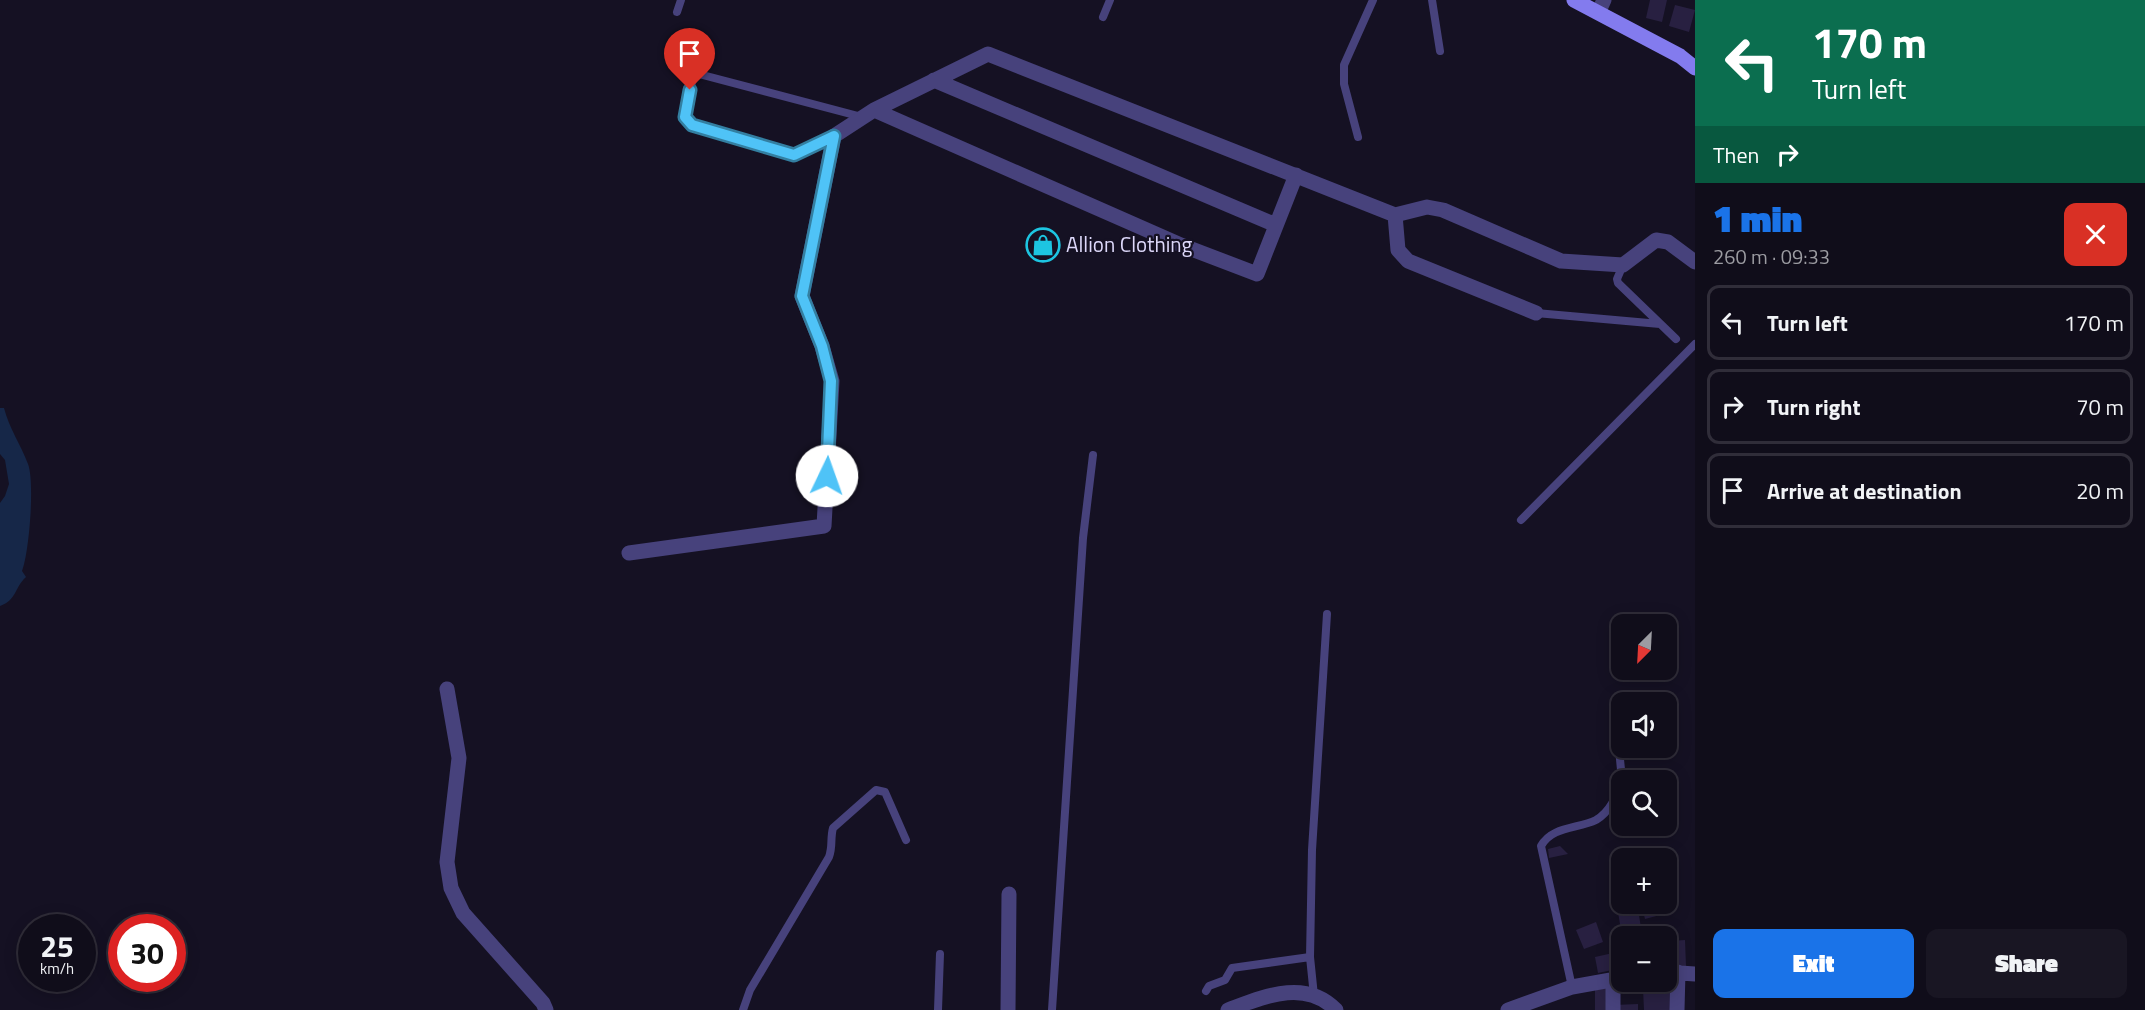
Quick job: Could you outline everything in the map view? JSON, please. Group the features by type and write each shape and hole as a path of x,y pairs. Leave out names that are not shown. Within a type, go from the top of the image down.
{"main road":[{"path":"1574,0 1601,6 1695,68"}],"street":[{"path":"629,553 824,526 831,381 822,346 802,296 834,136 868,113 988,54 1395,215 1427,207 1443,210 1561,261 1623,265 1656,240 1668,242 1695,262"},
{"path":"934,80 1276,225"},
{"path":"868,113 1181,245 1257,274 1296,175"},
{"path":"1395,215 1398,250 1408,261 1536,313"},
{"path":"447,689 459,758 447,862 451,888 463,913 546,1010"},
{"path":"1008,1010 1009,894"},
{"path":"1677,972 1695,974"},
{"path":"1517,1008 1572,987 1611,980"},
{"path":"1613,1010 1615,992"},
{"path":"1675,992 1677,1010"},
{"path":"1228,1010 1275,993 1314,996 1336,1010"}],"lane":[{"path":"677,12 681,0"},
{"path":"1103,17 1110,0"},
{"path":"1358,136 1344,84 1344,64 1373,0"},
{"path":"1432,0 1440,51"},
{"path":"834,136 794,155 692,125 685,117 685,106 695,73 868,113"},
{"path":"1623,265 1617,279 1618,284 1676,339"},
{"path":"1536,313 1660,324"},
{"path":"1521,520 1695,344"},
{"path":"1052,1010 1082,550 1093,455"},
{"path":"1314,996 1310,957 1312,850 1327,614"},
{"path":"743,1010 750,990 829,857 833,846 830,836 833,828 876,790 885,792 906,840"},
{"path":"1572,987 1541,846 1549,835 1597,819 1611,804"},
{"path":"938,1010 940,954"},
{"path":"1206,991 1209,986 1225,980 1232,968 1310,957"}],"water":[{"path":"0,408 4,408 28,464 31,501 27,550 22,571 26,577 13,597 0,606 0,503 9,484 5,460 0,454"}],"building":[{"path":"1650,0 1667,0 1662,22 1646,18"},
{"path":"1675,5 1695,10 1689,32 1669,26"},
{"path":"1560,846 1568,854 1549,858 1548,849"},
{"path":"1618,914 1639,914 1641,926 1620,926"},
{"path":"1644,914 1660,914 1660,915 1645,919"},
{"path":"1596,922 1603,942 1584,949 1576,930"},
{"path":"1685,940 1686,966 1677,967 1677,941"},
{"path":"1611,953 1611,970 1598,973 1595,957"},
{"path":"1595,987 1608,987 1608,1010 1595,1010"},
{"path":"1643,992 1672,992 1673,1010 1644,1010"},
{"path":"1638,1004 1638,1010 1614,1010 1614,1005"}],"place":[{"name":"Allion Clothing","path":"1043,245"}],"route":[{"path":"690,90 685,106 685,117 692,125 794,155 834,136 802,296 822,346 831,381 827,476"}]}
